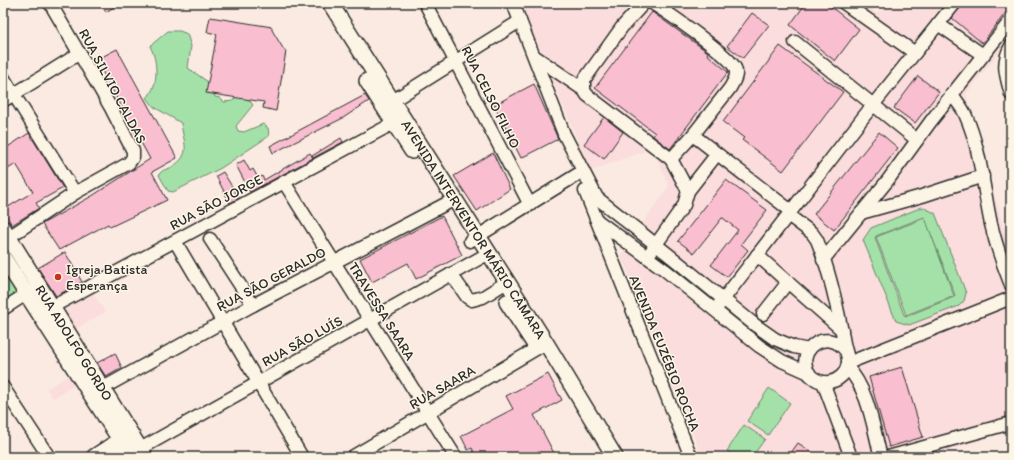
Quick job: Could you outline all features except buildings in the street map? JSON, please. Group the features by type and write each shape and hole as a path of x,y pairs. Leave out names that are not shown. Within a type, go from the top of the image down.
{"main road":[{"name":"AVENIDA INTERVENTOR MÁRIO CÂMARA","path":"323,3 451,201 597,436 615,457"},
{"name":"AVENIDA INTERVENTOR MÁRIO CÂMARA","path":"388,104 394,123 451,201"},
{"name":"RUA ADOLFO GORDO","path":"5,235 33,290 137,455"},
{"name":"RUA ADOLFO GORDO","path":"3,258 52,308 102,388 126,437"},
{"name":"AVENIDA INTERVENTOR MÁRIO CÂMARA","path":"597,436 604,457"},
{"path":"94,457 126,437"}],"street":[{"name":"RUA SILVIO CALDAS","path":"50,3 80,53 133,151 133,157 129,163 75,193"},
{"name":"RUA CELSO FILHO","path":"425,3 530,205"},
{"name":"AVENIDA EUZÉBIO ROCHA","path":"513,3 580,172 611,260 691,457"},
{"path":"584,90 584,80 599,56 625,23 651,3 704,40 732,64 736,70 736,77 730,88 693,135 671,159"},
{"path":"844,3 915,53"},
{"path":"715,310 873,105 955,3"},
{"path":"823,260 888,180 952,94 1011,20"},
{"path":"388,104 520,21"},
{"path":"938,24 983,55"},
{"path":"795,42 917,140"},
{"path":"1011,46 1006,55 1004,66 1011,94"},
{"path":"8,98 80,53"},
{"path":"534,56 584,90 587,95 671,159 688,191"},
{"path":"3,77 8,98 75,193 5,235"},
{"path":"952,94 968,121 983,176 991,224 1011,285"},
{"name":"RUA SÃO JORGE","path":"52,308 394,123"},
{"path":"693,135 790,213 816,238 842,330 848,365 856,377 862,392 881,457"},
{"path":"648,257 684,205 688,191 717,154"},
{"path":"474,239 580,172"},
{"name":"AVENIDA EUZÉBIO ROCHA","path":"580,172 597,198 722,300 775,339 794,347 809,350"},
{"path":"862,213 922,196 983,176"},
{"name":"TRAVESSA SAARA","path":"284,182 455,456"},
{"name":"RUA SÃO GERALDO","path":"102,388 333,261 451,201"},
{"path":"598,221 648,257 770,354 809,373 818,381 823,382 836,381 841,377 848,365 1011,298"},
{"path":"611,260 620,237 628,224"},
{"path":"210,239 253,305"},
{"path":"175,241 302,457"},
{"name":"RUA SÃO LUÍS","path":"137,455 258,382 484,255"},
{"path":"757,255 842,330"},
{"path":"451,274 467,297 472,300 483,297 503,285"},
{"path":"763,314 788,282"},
{"path":"3,309 33,290"},
{"path":"809,373 806,362 809,350 818,342 824,340 837,342 846,351"},
{"name":"RUA SAARA","path":"352,457 542,346"},
{"path":"823,382 851,457"},
{"path":"3,387 50,457"},
{"path":"888,457 1011,422"}],"shaded area":[{"path":"521,3 869,3 875,14 893,3 1011,3 1011,37 966,94 1011,253 1011,430 928,457 702,457 621,255 669,186 653,148 590,171"},
{"path":"92,291 105,312 71,332 59,310"},
{"path":"68,376 75,385 53,398 47,389"}],"green space":[{"path":"168,31 180,31 187,34 191,46 188,68 208,82 215,97 220,98 224,102 233,101 237,94 247,97 253,105 236,126 238,131 244,132 263,124 268,128 269,136 221,168 173,192 168,191 159,175 163,171 172,167 183,157 185,152 185,142 181,123 154,107 147,98 154,86 156,73 155,59 150,46"},
{"path":"922,207 935,213 966,293 964,301 959,306 909,325 896,321 863,240 871,228","holes":["924,217 955,295 954,297 907,316 904,315 875,238 876,236"]},
{"path":"925,218 954,296 906,315 876,237"},
{"path":"3,263 21,293 3,304"},
{"path":"769,388 790,403 768,435 747,421"},
{"path":"744,425 765,439 752,457 736,457 727,451"}],"place":[{"name":"Igreja Batista Esperança","path":"58,277"}]}
